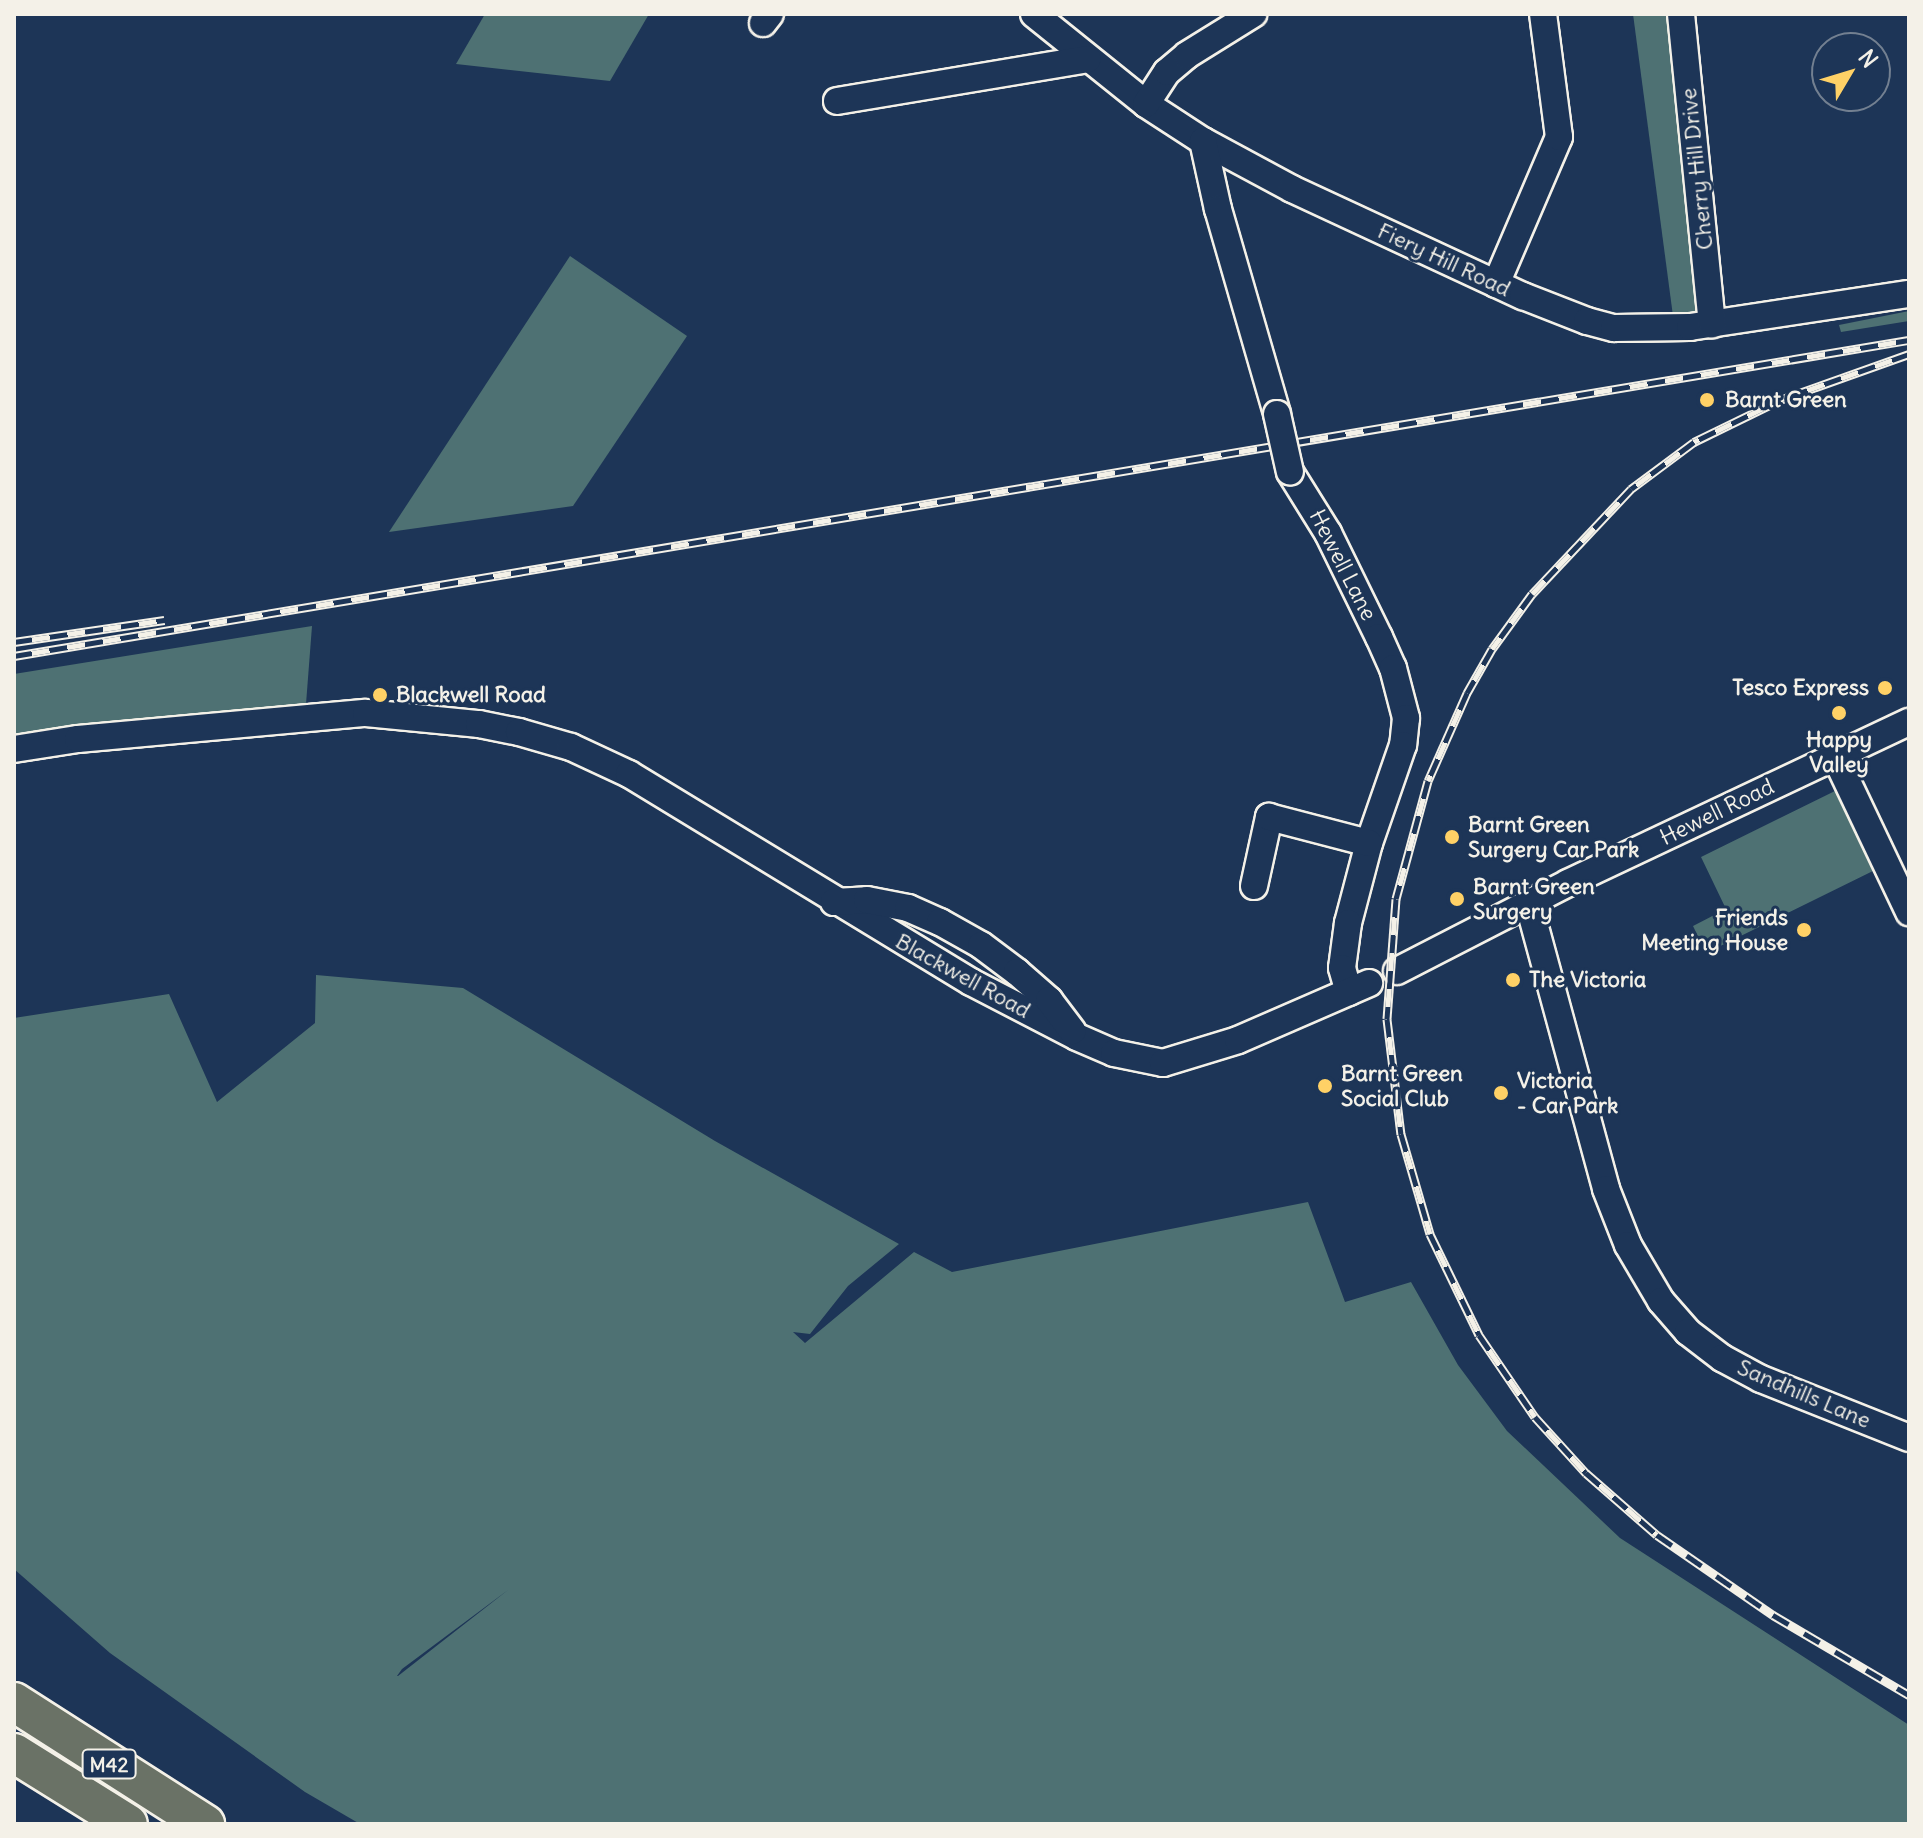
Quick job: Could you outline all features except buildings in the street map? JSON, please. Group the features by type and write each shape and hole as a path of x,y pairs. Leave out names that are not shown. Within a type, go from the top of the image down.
{"highway":[{"name":"M42","path":"14,1702 205,1824"},
{"name":"M42","path":"14,1753 128,1824"}],"street":[{"name":"Fiery Hill Road","path":"1034,14 1146,104 1203,141 1292,189 1496,284 1614,328 1712,324 1909,294"},
{"path":"1146,104 1167,72 1187,55 1253,14"},
{"path":"1496,284 1559,137 1543,14"},
{"name":"Cherry Hill Drive","path":"1681,14 1712,324"},
{"path":"837,101 1088,59"},
{"name":"Hewell Lane","path":"1203,141 1218,209 1277,414 1290,472 1341,557 1393,668 1404,704 1403,745 1369,843 1348,923 1342,968 1359,987"},
{"name":"Blackwell Road","path":"14,749 78,739 366,713 479,724 571,747 629,774 834,902 971,982 1114,1053 1163,1063 1238,1040 1359,987"},
{"name":"Hewell Road","path":"1397,971 1909,722"},
{"path":"1835,756 1909,912"},
{"path":"1254,886 1269,817 1369,843"},
{"path":"834,902 867,900 908,908 940,922 981,945 1017,972 1049,1000 1077,1037"},
{"name":"Sandhills Lane","path":"1529,905 1606,1189 1628,1245 1661,1301 1688,1332 1722,1358 1761,1379 1909,1438"}],"green space":[{"path":"485,14 649,14 610,81 456,64"},
{"path":"1633,14 1673,14 1706,312 1673,316"},
{"path":"570,256 687,336 573,506 389,532"},
{"path":"1909,311 1909,321 1841,332 1839,325"},
{"path":"312,626 306,704 14,742 14,674"},
{"path":"1839,789 1877,869 1706,953 1693,926 1726,909 1701,857"},
{"path":"316,975 463,988 715,1141 899,1244 848,1286 810,1334 793,1332 805,1343 914,1252 952,1272 1308,1202 1345,1302 1411,1282 1458,1365 1507,1431 1620,1538 1909,1725 1909,1824 360,1824 305,1792 110,1653 14,1569 14,1018 169,994 217,1102 315,1023","holes":["508,1590 398,1676 402,1669"]}],"railway":[{"path":"14,656 1909,340"},
{"path":"1909,354 1780,400 1694,442 1631,489 1532,594 1492,649 1467,693 1428,781 1396,899 1387,1019 1401,1134 1430,1234 1479,1335 1535,1417 1586,1473 1657,1535 1773,1615 1909,1695"},
{"path":"14,642 164,620"}],"place":[{"name":"Barnt Green","path":"1707,400"},
{"name":"Tesco Express","path":"1885,688"},
{"name":"Blackwell Road","path":"380,695"},
{"name":"Happy Valley","path":"1839,713"},
{"name":"Barnt Green Surgery Car Park","path":"1452,837"},
{"name":"Barnt Green Surgery","path":"1457,899"},
{"name":"Friends Meeting House","path":"1804,930"},
{"name":"The Victoria","path":"1513,980"},
{"name":"Barnt Green Social Club","path":"1325,1086"},
{"name":"Victoria - Car Park","path":"1501,1093"}]}
